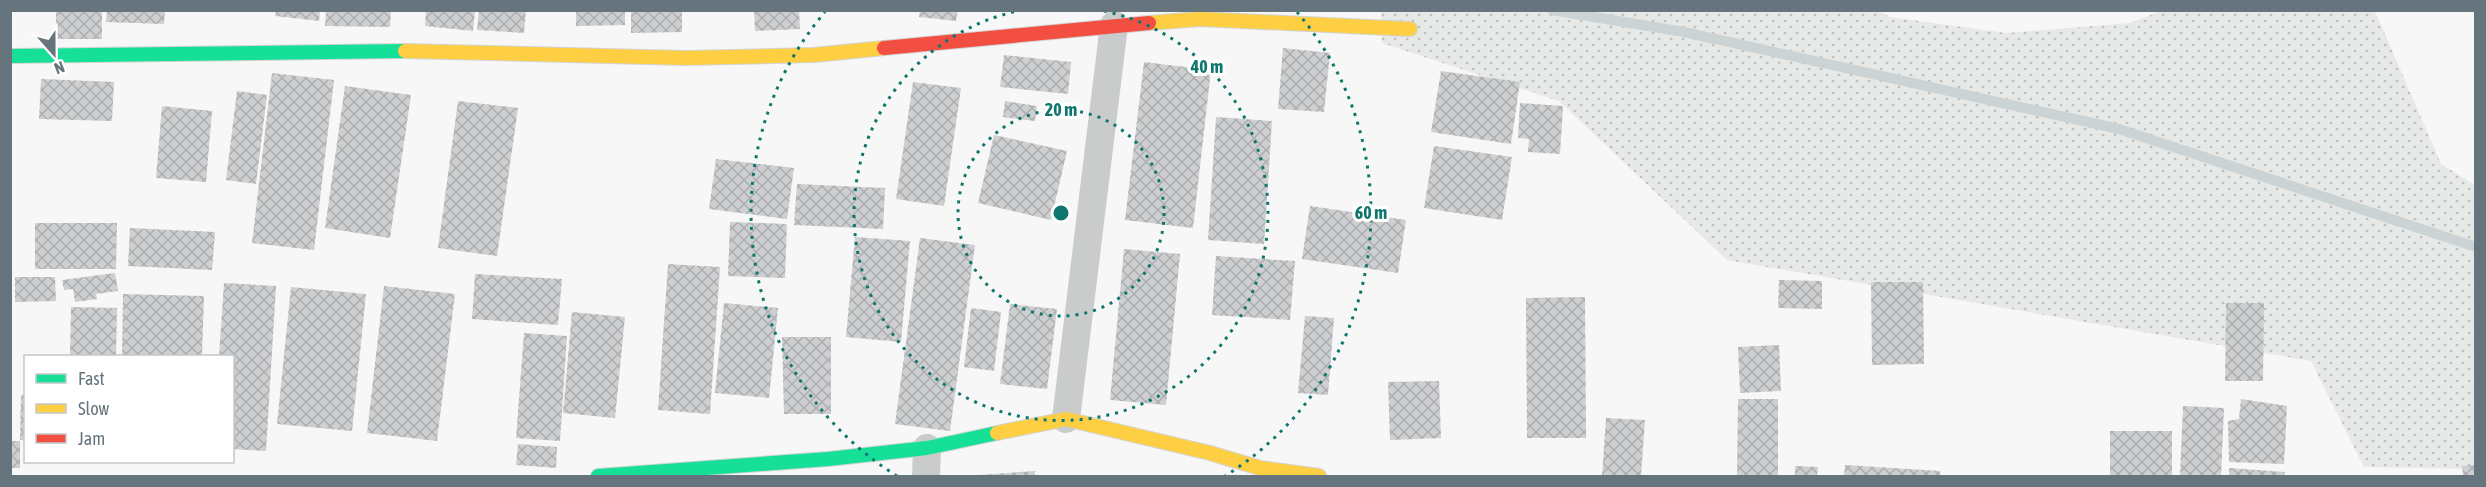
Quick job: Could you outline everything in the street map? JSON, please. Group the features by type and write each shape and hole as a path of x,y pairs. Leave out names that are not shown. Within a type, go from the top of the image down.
{"street":[{"path":"10,56 420,51 686,58 814,55 1203,15 1410,29"},
{"path":"1066,419 1114,25"},
{"path":"597,477 828,459 927,448 1066,419 1210,453 1260,468 1319,477"},
{"path":"926,477 927,448"}],"shaded area":[{"path":"1876,10 1890,17 2006,33 2130,23 2161,11 2375,11 2441,164 2475,185 2475,469 2364,467 2311,361 1727,260 1559,101 1382,43 1381,11"}],"building":[{"path":"56,10 102,10 102,39 56,39"},
{"path":"107,10 165,10 164,24 106,22"},
{"path":"276,10 320,10 319,21 275,16"},
{"path":"326,10 391,10 390,27 325,26"},
{"path":"426,10 475,10 473,31 425,26"},
{"path":"479,10 526,10 524,33 477,30"},
{"path":"576,10 625,10 625,25 576,26"},
{"path":"631,10 682,10 682,32 631,33"},
{"path":"754,10 799,10 800,29 755,31"},
{"path":"920,10 958,10 956,21 919,17"},
{"path":"1283,48 1330,53 1324,112 1278,109"},
{"path":"1004,55 1071,62 1068,94 1000,87"},
{"path":"1144,62 1211,70 1193,228 1125,220"},
{"path":"1441,71 1520,82 1511,144 1431,132"},
{"path":"272,73 334,80 314,250 252,243"},
{"path":"41,79 114,82 112,121 39,119"},
{"path":"913,82 961,88 944,206 896,199"},
{"path":"345,86 411,95 390,238 325,228"},
{"path":"237,91 267,95 256,184 226,180"},
{"path":"458,101 518,108 497,256 438,248"},
{"path":"1005,101 1037,106 1035,121 1003,117"},
{"path":"1520,103 1563,106 1560,154 1528,152 1529,139 1518,138"},
{"path":"162,106 212,111 206,182 156,178"},
{"path":"1216,117 1272,121 1264,244 1208,240"},
{"path":"994,135 1067,151 1051,220 978,203"},
{"path":"1434,146 1512,157 1502,220 1424,208"},
{"path":"716,159 794,168 787,219 709,209"},
{"path":"797,184 885,188 883,229 794,225"},
{"path":"1310,206 1406,220 1398,273 1302,259"},
{"path":"730,222 787,224 785,278 728,276"},
{"path":"35,223 117,223 116,269 35,269"},
{"path":"130,228 215,232 212,270 128,266"},
{"path":"855,237 910,241 901,342 846,337"},
{"path":"920,238 975,245 950,431 895,424"},
{"path":"1124,249 1180,254 1166,405 1110,400"},
{"path":"1216,256 1295,261 1290,320 1212,315"},
{"path":"668,264 720,267 710,414 658,410"},
{"path":"115,273 118,291 96,294 97,299 75,302 73,289 64,290 62,280"},
{"path":"475,274 562,279 558,325 472,319"},
{"path":"15,277 55,277 56,301 15,302"},
{"path":"1779,280 1822,281 1822,309 1778,308"},
{"path":"1871,282 1923,282 1924,364 1872,365"},
{"path":"224,283 276,286 266,451 234,449 234,355 219,355"},
{"path":"384,286 455,294 437,441 367,433"},
{"path":"291,287 366,294 352,431 277,424"},
{"path":"123,294 204,296 202,355 122,355"},
{"path":"1585,297 1586,438 1527,438 1526,298"},
{"path":"724,303 778,308 769,398 715,393"},
{"path":"2226,303 2264,303 2263,381 2225,381"},
{"path":"1010,304 1057,309 1047,389 1000,384"},
{"path":"71,307 117,308 116,355 70,355"},
{"path":"971,308 1001,312 994,371 964,367"},
{"path":"572,312 625,317 615,418 563,413"},
{"path":"1305,316 1334,318 1328,395 1298,393"},
{"path":"524,333 567,336 560,441 516,438"},
{"path":"782,337 831,337 831,414 784,414"},
{"path":"1779,345 1781,391 1740,393 1738,347"},
{"path":"1439,381 1441,438 1390,440 1388,382"},
{"path":"21,395 24,395 24,440 20,440"},
{"path":"1738,399 1778,399 1778,476 1737,476"},
{"path":"2241,399 2287,406 2284,464 2229,462 2228,421 2239,419"},
{"path":"2183,406 2224,408 2221,476 2180,476"},
{"path":"1606,418 1645,420 1641,476 1602,476"},
{"path":"2110,431 2172,431 2172,476 2110,476"},
{"path":"10,441 20,441 20,468 10,468"},
{"path":"518,444 557,447 556,468 516,465"},
{"path":"1845,465 1940,471 1940,476 1844,476"},
{"path":"2476,465 2476,476 2463,476 2462,466"},
{"path":"1795,466 1818,467 1817,476 1795,476"},
{"path":"2229,468 2285,472 2284,476 2229,476"},
{"path":"1035,471 1035,476 978,476 978,475"}],"waterway":[{"path":"1552,10 1684,32 2119,129 2476,247"}],"traffic: fast":[{"path":"10,56 405,51"},
{"path":"598,476 828,459 927,448 997,433"}],"traffic: slow":[{"path":"1149,23 1200,19 1410,29"},
{"path":"405,51 686,58 814,55 884,48"},
{"path":"997,433 1066,419 1210,453 1260,468 1319,476"}],"traffic: jam":[{"path":"884,48 1149,23"}]}
